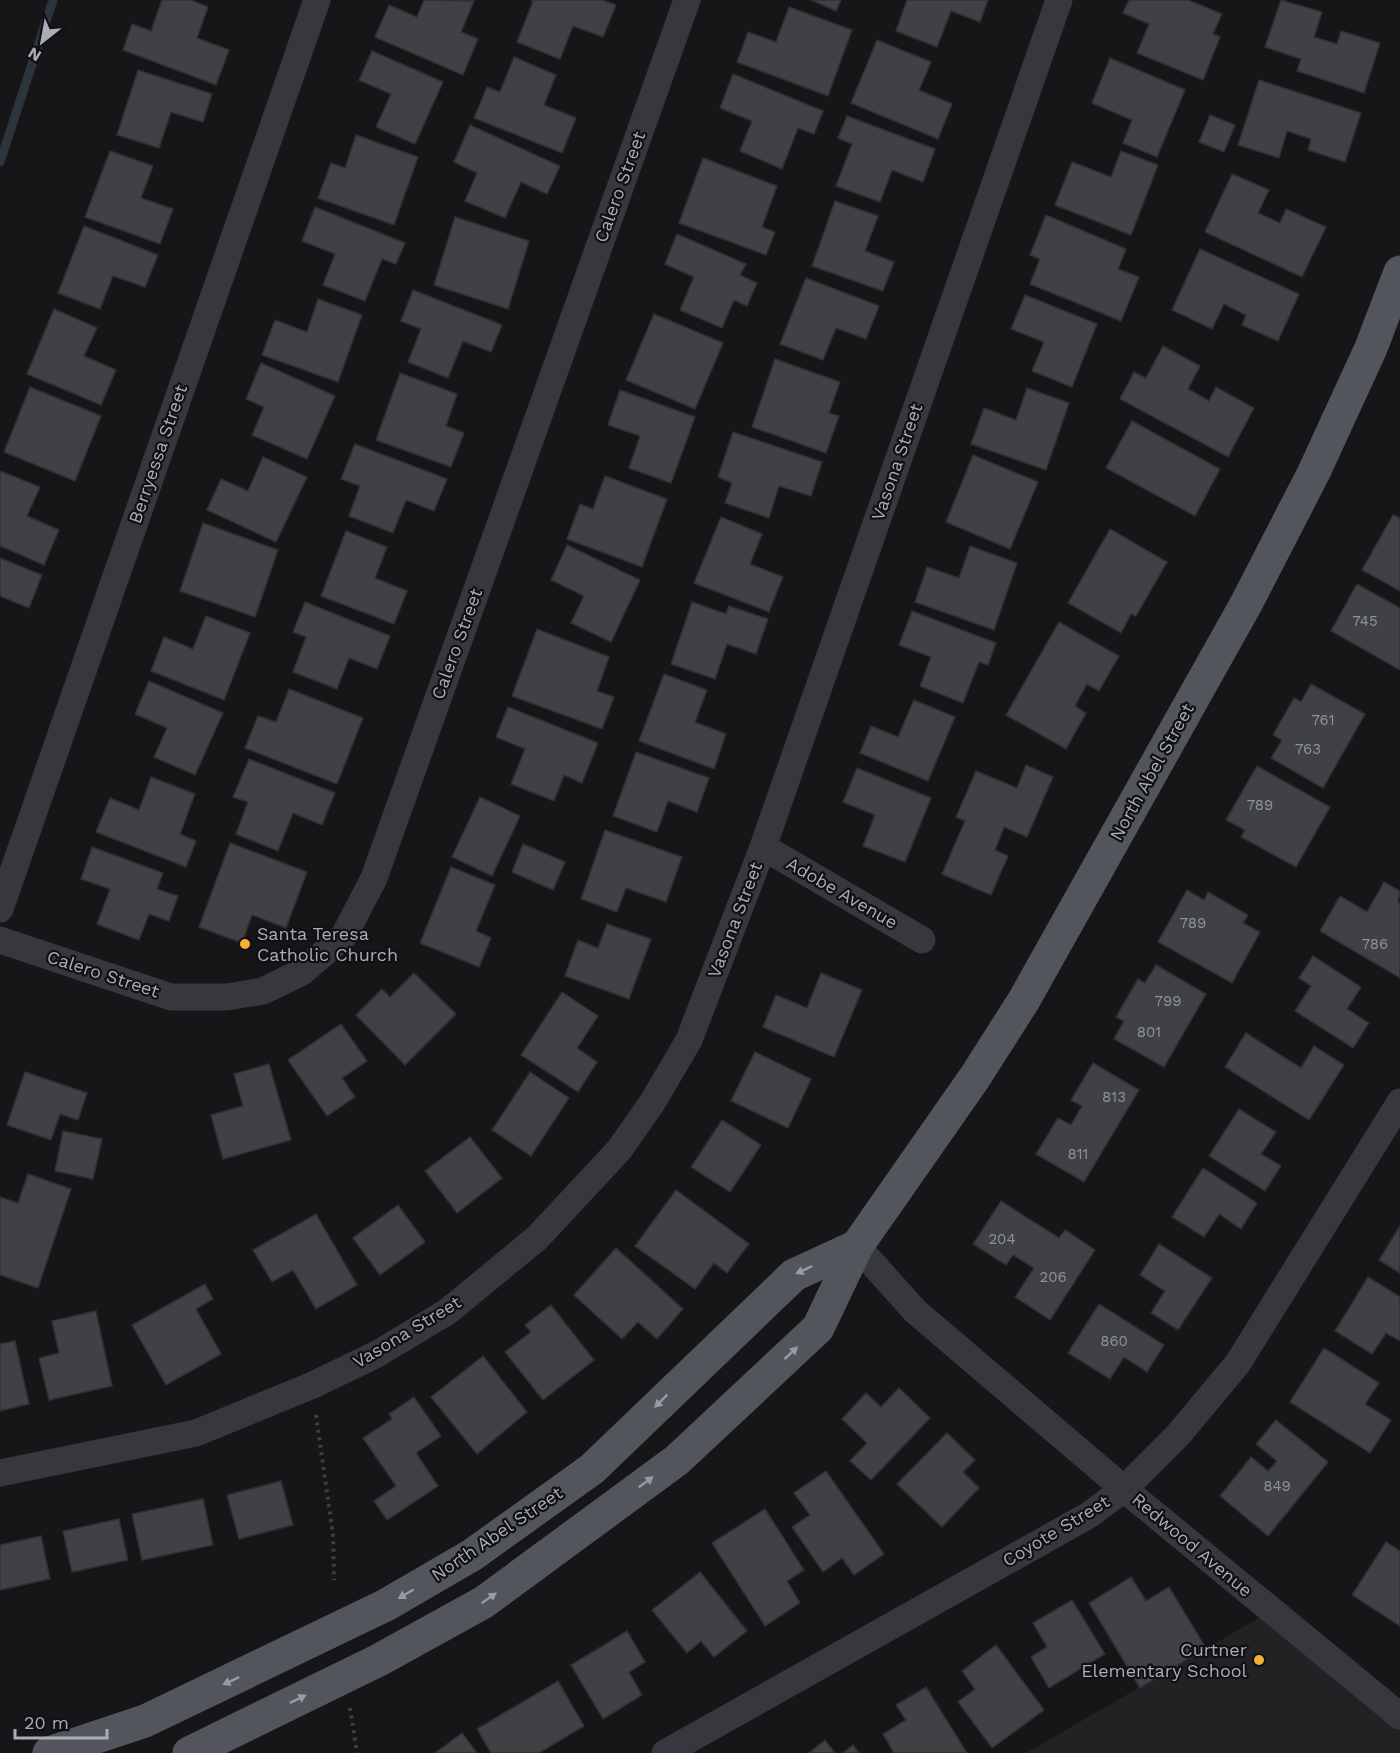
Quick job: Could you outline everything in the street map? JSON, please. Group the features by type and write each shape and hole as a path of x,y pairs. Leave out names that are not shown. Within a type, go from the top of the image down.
{"main road":[{"name":"North Abel Street","path":"189,1753 379,1660 484,1602 677,1460 819,1328 857,1246 975,1077 1024,1000 1246,604 1314,471 1371,348 1400,272"},
{"name":"North Abel Street","path":"49,1753 155,1716 386,1605 472,1555 592,1469 794,1275 857,1246"}],"street":[{"name":"Berryessa Street","path":"0,909 317,0"},
{"name":"Calero Street","path":"0,940 171,997 227,997 263,991 302,972 344,936 374,878 687,0"},
{"name":"Vasona Street","path":"0,1473 196,1433 314,1385 377,1354 447,1312 537,1238 619,1150 652,1103 689,1040 763,847 1059,0"},
{"name":"Adobe Avenue","path":"763,847 922,940"},
{"name":"Coyote Street","path":"665,1753 1089,1515 1124,1489 1178,1435 1238,1363 1400,1102"},
{"name":"Redwood Avenue","path":"857,1246 915,1311 1124,1489 1400,1716"}],"path":[{"path":"314,1385 333,1535 334,1580"},
{"path":"348,1698 357,1753"}],"shaded area":[{"name":"Curtner Elementary School","path":"1271,1611 1400,1716 1400,1753 1026,1753"}],"building":[{"path":"162,0 191,0 208,7 197,38 229,50 216,85 123,50 132,24 151,31"},
{"path":"424,0 474,1 461,32 478,39 463,75 375,37 389,5 417,17"},
{"path":"531,0 602,0 616,5 603,37 573,26 560,59 517,42 533,1"},
{"path":"811,0 841,0 836,11"},
{"path":"907,0 988,0 980,22 951,11 937,47 896,31"},
{"path":"1129,0 1188,0 1222,14 1213,34 1220,37 1203,80 1137,53 1149,24 1123,13"},
{"path":"1281,0 1322,12 1314,37 1337,44 1341,31 1380,43 1364,93 1297,71 1301,59 1265,47"},
{"path":"789,7 852,30 828,96 737,62 748,32 776,42"},
{"path":"877,40 931,62 919,90 952,104 938,139 851,103"},
{"path":"372,51 443,82 415,144 376,127 391,94 359,80"},
{"path":"514,57 556,75 544,105 576,118 562,153 474,118 487,87 500,92"},
{"path":"1110,58 1185,90 1157,157 1123,143 1132,120 1092,103"},
{"path":"138,70 212,94 203,122 171,112 159,148 117,135"},
{"path":"733,74 823,111 814,134 798,128 782,169 740,151 752,121 720,108"},
{"path":"1259,80 1361,113 1345,162 1308,150 1311,139 1287,131 1279,158 1238,145"},
{"path":"1210,115 1235,125 1224,152 1199,142"},
{"path":"847,116 935,149 923,182 892,170 880,202 836,186 852,144 838,138"},
{"path":"470,125 560,166 547,194 521,182 505,218 465,201 477,173 454,162"},
{"path":"356,135 418,157 394,225 318,198 331,163 345,168"},
{"path":"110,151 153,166 141,198 173,209 160,244 85,217"},
{"path":"1121,151 1158,165 1131,235 1055,205 1072,162 1111,177"},
{"path":"703,158 777,186 762,227 775,232 766,255 679,223"},
{"path":"1232,174 1269,190 1258,213 1280,223 1286,209 1326,227 1302,277 1205,232"},
{"path":"835,201 878,216 865,251 894,262 883,291 812,266"},
{"path":"315,207 405,243 396,264 382,259 365,301 323,285 335,254 302,241"},
{"path":"1046,215 1126,249 1118,269 1139,277 1121,321 1030,284 1040,259 1030,255"},
{"path":"455,217 529,241 508,309 434,285"},
{"path":"84,226 158,255 145,287 113,276 100,309 58,293"},
{"path":"677,234 746,264 740,275 757,283 747,306 734,300 722,328 680,310 694,277 665,264"},
{"path":"1200,249 1299,294 1278,341 1242,325 1246,315 1224,304 1212,329 1172,310"},
{"path":"806,278 879,306 866,339 836,328 823,360 780,344"},
{"path":"413,290 502,325 491,352 463,341 448,378 408,362 421,329 401,321"},
{"path":"1025,295 1097,324 1072,387 1032,371 1044,342 1011,329"},
{"path":"318,299 362,315 338,382 262,355 275,320 307,332"},
{"path":"54,309 97,328 84,356 116,370 101,405 27,374"},
{"path":"654,314 723,343 695,409 626,380"},
{"path":"1163,346 1200,366 1188,389 1209,401 1216,387 1254,408 1228,457 1120,399 1134,372 1146,378"},
{"path":"775,359 840,382 829,413 839,416 826,453 752,427"},
{"path":"261,363 335,396 307,459 252,435 264,407 246,399"},
{"path":"400,373 457,394 446,426 464,433 451,467 376,440"},
{"path":"30,387 101,416 75,481 4,452"},
{"path":"1027,388 1069,403 1046,470 971,444 984,408 1016,420"},
{"path":"620,390 695,417 671,483 629,468 640,436 608,425"},
{"path":"1132,421 1220,469 1195,516 1106,468"},
{"path":"733,432 822,462 811,496 779,486 769,518 725,503 732,483 718,477"},
{"path":"355,444 447,479 434,511 406,500 393,533 349,516 360,486 341,479"},
{"path":"973,455 1038,482 1010,549 946,522"},
{"path":"263,457 307,477 276,542 207,510 221,479 248,491"},
{"path":"0,471 40,487 27,516 59,530 44,565 0,546"},
{"path":"605,476 667,499 642,567 567,539 580,504 593,509"},
{"path":"1393,515 1400,518 1400,591 1362,570"},
{"path":"721,517 762,534 750,564 783,577 769,612 694,583"},
{"path":"203,523 278,550 255,617 180,591"},
{"path":"1110,529 1167,562 1136,616 1131,614 1121,633 1068,603"},
{"path":"346,531 387,547 375,578 407,591 394,624 321,596"},
{"path":"567,545 640,580 611,642 571,623 584,596 551,580"},
{"path":"970,546 1017,563 994,630 915,602 927,567 959,578"},
{"path":"0,558 42,575 29,608 0,596"},
{"path":"1357,584 1400,608 1400,670 1331,631"},
{"path":"305,602 390,636 377,669 349,658 337,689 293,672 306,637 293,632"},
{"path":"692,602 726,614 729,606 768,619 756,654 727,644 715,679 671,664"},
{"path":"912,611 996,643 988,665 979,662 963,703 920,686 931,657 899,645"},
{"path":"206,616 250,633 224,700 151,671 164,637 193,649"},
{"path":"1059,622 1119,656 1099,691 1087,684 1075,706 1086,713 1066,749 1006,715"},
{"path":"537,629 609,657 597,691 614,697 602,729 512,696"},
{"path":"664,674 707,690 695,722 726,734 714,769 639,741"},
{"path":"149,681 223,713 195,775 154,757 167,728 135,714"},
{"path":"1311,684 1365,714 1323,788 1271,758 1282,740 1273,735 1294,698 1301,702"},
{"path":"289,689 363,718 337,784 245,748 258,716 276,722"},
{"path":"914,700 955,717 928,781 860,753 871,726 898,737"},
{"path":"508,707 598,743 582,783 564,775 554,801 511,784 525,749 496,737"},
{"path":"636,752 709,778 697,812 668,801 657,832 613,816"},
{"path":"249,759 335,793 322,825 293,813 278,851 236,834 248,802 233,797"},
{"path":"1026,765 1053,777 1027,837 1004,827 995,850 1008,856 991,895 942,874 965,821 956,817 976,771 1017,788"},
{"path":"1257,766 1330,807 1296,867 1241,837 1245,830 1226,820"},
{"path":"857,768 931,798 905,862 863,846 875,815 843,802"},
{"path":"151,777 195,794 180,834 196,841 186,867 96,832 110,798 139,810"},
{"path":"480,797 520,816 492,876 452,857"},
{"path":"605,830 682,857 666,902 626,888 617,912 581,899"},
{"path":"230,843 307,872 286,928 252,915 242,943 199,927"},
{"path":"523,844 565,862 553,890 512,872"},
{"path":"92,847 163,873 157,889 178,896 169,921 149,914 139,940 97,924 110,889 81,879"},
{"path":"451,867 495,885 476,931 491,938 479,967 420,943"},
{"path":"1384,882 1400,891 1398,902 1400,903 1400,978 1320,931 1340,896 1367,912"},
{"path":"1187,890 1204,900 1208,892 1248,915 1243,923 1260,932 1232,983 1158,942"},
{"path":"607,924 651,939 629,999 565,976 578,940 598,948"},
{"path":"1313,956 1361,987 1347,1009 1369,1023 1353,1048 1295,1011 1311,986 1299,978"},
{"path":"1156,965 1206,994 1164,1067 1114,1039 1124,1021 1116,1017 1138,979 1145,983"},
{"path":"414,973 456,1014 405,1065 356,1015 382,989 390,997"},
{"path":"821,973 862,990 834,1057 763,1027 776,995 807,1008"},
{"path":"562,992 598,1016 577,1048 597,1062 578,1092 521,1055"},
{"path":"341,1024 367,1061 342,1078 355,1097 327,1116 288,1060"},
{"path":"1246,1033 1301,1068 1314,1046 1344,1065 1309,1120 1225,1067"},
{"path":"755,1052 811,1079 788,1128 731,1101"},
{"path":"1093,1063 1139,1090 1084,1182 1036,1154 1058,1118 1071,1125 1082,1106 1071,1100"},
{"path":"269,1064 291,1140 223,1159 211,1115 243,1106 234,1074"},
{"path":"25,1072 87,1093 78,1120 60,1114 51,1140 7,1125"},
{"path":"530,1072 569,1098 531,1156 492,1130"},
{"path":"1239,1109 1276,1132 1261,1154 1281,1166 1265,1191 1209,1156"},
{"path":"722,1120 761,1145 730,1192 691,1167"},
{"path":"63,1131 102,1139 93,1179 55,1171"},
{"path":"470,1137 502,1178 457,1213 425,1171"},
{"path":"1203,1168 1257,1203 1241,1229 1219,1214 1204,1237 1172,1217"},
{"path":"28,1174 71,1189 38,1288 0,1275 0,1197 18,1203"},
{"path":"676,1190 749,1244 727,1273 714,1263 695,1289 635,1246"},
{"path":"1001,1201 1059,1238 1065,1230 1095,1250 1050,1320 1015,1297 1034,1268 1013,1255 1006,1265 973,1244"},
{"path":"398,1205 425,1242 380,1275 353,1238"},
{"path":"316,1214 357,1285 316,1309 293,1270 272,1282 253,1250"},
{"path":"1400,1226 1400,1273 1379,1260"},
{"path":"1159,1244 1212,1278 1178,1330 1151,1313 1165,1291 1140,1275"},
{"path":"616,1248 683,1309 657,1339 638,1322 622,1339 574,1295"},
{"path":"1368,1277 1400,1297 1400,1341 1386,1333 1372,1354 1335,1331"},
{"path":"205,1284 213,1299 196,1309 221,1354 166,1385 132,1325"},
{"path":"1099,1304 1164,1345 1147,1372 1124,1357 1110,1379 1068,1353"},
{"path":"551,1305 594,1360 543,1400 505,1352 531,1332 525,1325"},
{"path":"96,1311 112,1386 49,1400 39,1358 59,1353 52,1321"},
{"path":"15,1341 29,1404 0,1411 0,1344"},
{"path":"1324,1348 1379,1383 1365,1404 1391,1420 1370,1453 1290,1402"},
{"path":"483,1356 527,1412 477,1454 431,1397"},
{"path":"899,1388 930,1418 871,1480 850,1461 867,1443 842,1419 866,1393 881,1407"},
{"path":"414,1397 441,1436 416,1453 438,1486 387,1520 374,1501 396,1486 363,1438 392,1419 389,1414"},
{"path":"1276,1420 1328,1462 1268,1536 1220,1496 1251,1457 1268,1471 1277,1461 1256,1444"},
{"path":"947,1433 975,1460 963,1472 979,1488 942,1527 897,1484"},
{"path":"826,1471 884,1554 854,1575 842,1558 823,1572 792,1527 810,1515 794,1493"},
{"path":"281,1481 293,1525 239,1539 227,1495"},
{"path":"203,1499 213,1545 142,1560 132,1514"},
{"path":"765,1509 804,1570 787,1581 800,1603 765,1626 712,1543"},
{"path":"119,1519 128,1560 72,1572 63,1531"},
{"path":"41,1536 50,1579 0,1590 0,1545"},
{"path":"1386,1542 1400,1551 1400,1626 1352,1595"},
{"path":"700,1572 747,1631 714,1657 701,1641 687,1653 652,1610"},
{"path":"1131,1577 1146,1601 1169,1587 1206,1648 1140,1688 1089,1603"},
{"path":"1072,1600 1105,1654 1049,1688 1031,1657 1047,1647 1033,1623"},
{"path":"627,1631 645,1662 629,1672 642,1695 603,1719 571,1665"},
{"path":"996,1645 1044,1710 992,1748 958,1702 975,1689 962,1671"},
{"path":"558,1681 584,1726 539,1753 491,1753 477,1729"},
{"path":"926,1687 967,1753 894,1753 883,1734 906,1720 896,1705"},
{"path":"462,1733 477,1753 435,1753"},
{"path":"825,1740 835,1753 809,1753"},
{"path":"853,1745 859,1753 843,1753"}],"waterway":[{"path":"0,162 53,0"}],"place":[{"name":"Santa Teresa Catholic Church","path":"245,944"},
{"name":"Curtner Elementary School","path":"1259,1660"}]}
